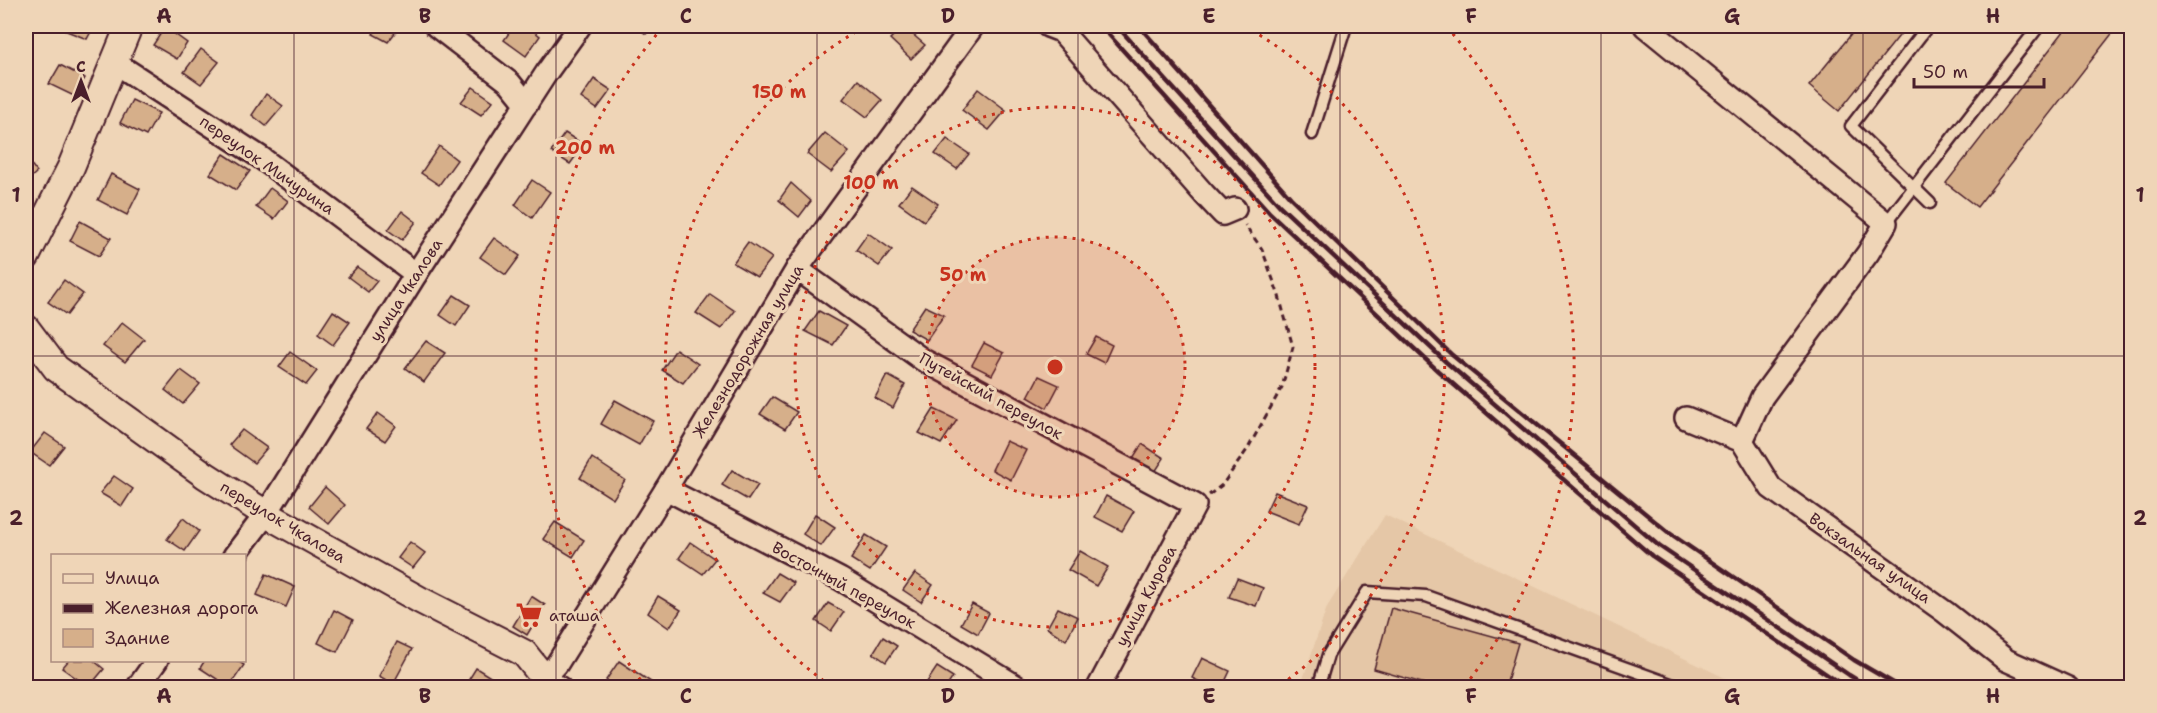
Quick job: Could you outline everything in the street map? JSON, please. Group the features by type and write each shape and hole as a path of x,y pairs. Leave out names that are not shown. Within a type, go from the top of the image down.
{"street":[{"path":"26,257 71,167 129,26"},
{"path":"436,26 510,83 526,104"},
{"name":"улица Чкалова","path":"235,554 266,514 416,274 526,104 580,26"},
{"name":"Железнодорожная улица","path":"548,684 557,664 666,489 797,269 973,26"},
{"path":"1048,26 1061,31 1223,214 1234,209"},
{"path":"1649,27 1886,223 1868,253 1762,397 1742,441 1686,418"},
{"name":"переулок Мичурина","path":"114,62 260,157 416,274"},
{"name":"Путейский переулок","path":"797,269 923,360 1195,505"},
{"name":"переулок Чкалова","path":"26,328 56,368 205,475 266,514 420,600 524,653 548,684"},
{"name":"Вокзальная улица","path":"1742,441 1771,488 1945,612 2006,660 2068,687"},
{"name":"Восточный переулок","path":"666,489 840,579 1019,687"},
{"name":"улица Кирова","path":"1098,687 1195,505"},
{"path":"137,687 156,662"}],"lane":[{"path":"1312,134 1346,26"},
{"path":"1928,26 1851,126 1930,202"},
{"path":"1886,223 2039,26"},
{"path":"1317,687 1328,655 1367,592 1426,596 1682,687"}],"path":[{"path":"1195,505 1222,485 1247,450 1282,387 1293,348 1279,296 1262,249 1234,209"}],"shaded area":[{"path":"1385,515 1744,687 1300,688 1327,607"}],"building":[{"path":"60,26 94,26 87,39 59,28"},
{"path":"378,26 400,26 388,42 373,34"},
{"path":"514,26 527,26 540,36 526,56 504,40"},
{"path":"635,26 654,26 646,34"},
{"path":"903,26 925,45 911,59 890,39"},
{"path":"1858,26 1907,26 1839,111 1809,86"},
{"path":"2068,26 2118,26 1977,207 1946,183"},
{"path":"165,27 187,43 177,59 153,45"},
{"path":"201,49 219,62 201,84 184,72"},
{"path":"60,65 85,78 74,96 49,84"},
{"path":"594,79 611,90 597,109 581,98"},
{"path":"858,80 882,100 867,117 843,99"},
{"path":"473,87 493,101 481,115 461,102"},
{"path":"978,89 1006,110 989,130 962,110"},
{"path":"266,94 283,106 266,126 252,115"},
{"path":"132,100 159,113 146,136 120,123"},
{"path":"565,133 584,145 570,164 551,152"},
{"path":"825,133 849,152 831,172 807,154"},
{"path":"947,139 969,154 957,169 935,154"},
{"path":"439,146 457,160 439,185 421,173"},
{"path":"224,154 250,171 236,190 210,174"},
{"path":"26,158 37,172 26,182"},
{"path":"111,174 140,189 127,215 98,200"},
{"path":"532,180 550,192 532,218 515,205"},
{"path":"791,183 811,201 799,217 779,200"},
{"path":"912,186 938,204 924,221 899,203"},
{"path":"270,188 288,201 274,219 256,207"},
{"path":"402,211 416,222 402,240 388,230"},
{"path":"80,221 111,238 99,256 70,241"},
{"path":"868,233 892,250 879,266 856,250"},
{"path":"494,238 520,256 506,275 480,257"},
{"path":"748,242 772,258 757,277 733,263"},
{"path":"357,267 377,281 368,292 348,277"},
{"path":"64,280 83,294 67,315 48,302"},
{"path":"710,294 735,311 721,329 696,313"},
{"path":"454,295 470,305 456,326 440,315"},
{"path":"925,306 944,315 927,340 909,330"},
{"path":"333,311 350,322 333,345 318,334"},
{"path":"819,311 846,326 833,345 805,331"},
{"path":"122,322 144,339 125,362 103,346"},
{"path":"1096,337 1112,345 1104,363 1086,354"},
{"path":"426,341 445,353 424,382 405,368"},
{"path":"984,343 1004,353 992,375 972,365"},
{"path":"676,349 698,364 683,383 662,370"},
{"path":"290,352 317,371 306,385 279,367"},
{"path":"181,370 200,384 183,404 165,390"},
{"path":"887,375 905,385 893,408 875,398"},
{"path":"1039,376 1059,385 1047,408 1028,397"},
{"path":"772,397 797,412 785,429 760,414"},
{"path":"615,400 653,421 639,445 601,424"},
{"path":"934,409 957,420 941,444 919,433"},
{"path":"378,413 396,426 385,441 366,429"},
{"path":"242,430 267,448 254,463 229,445"},
{"path":"45,433 64,446 49,465 30,452"},
{"path":"1006,441 1026,450 1011,480 992,470"},
{"path":"1142,444 1164,458 1155,472 1133,458"},
{"path":"592,458 625,480 613,499 580,478"},
{"path":"732,470 758,485 748,500 722,485"},
{"path":"114,476 133,489 122,506 100,493"},
{"path":"325,487 345,505 329,524 309,507"},
{"path":"1275,492 1308,505 1299,524 1266,511"},
{"path":"1106,496 1134,511 1122,531 1095,517"},
{"path":"815,514 835,527 821,546 803,534"},
{"path":"183,518 199,531 185,551 167,539"},
{"path":"555,522 584,540 573,557 543,539"},
{"path":"866,535 886,547 870,571 851,559"},
{"path":"410,542 425,553 413,568 398,558"},
{"path":"690,542 715,559 703,574 679,558"},
{"path":"1080,551 1108,567 1096,586 1068,570"},
{"path":"777,573 794,583 780,602 763,593"},
{"path":"915,573 933,585 921,602 903,590"},
{"path":"266,574 295,587 286,607 257,595"},
{"path":"1237,578 1263,588 1256,606 1229,597"},
{"name":"аташа","path":"531,596 545,605 527,635 513,626"},
{"path":"658,596 681,610 669,628 648,613"},
{"path":"828,603 844,612 831,631 816,621"},
{"path":"972,604 989,613 978,634 961,624"},
{"path":"1058,608 1078,617 1066,640 1047,628"},
{"path":"1391,608 1518,643 1505,688 1439,688 1374,669"},
{"path":"334,610 353,620 337,652 318,643"},
{"path":"883,637 897,646 886,662 873,653"},
{"path":"397,642 412,649 393,684 379,676"},
{"path":"1202,658 1230,671 1222,688 1212,688 1192,678"},
{"path":"619,661 660,688 618,688 606,680"},
{"path":"67,662 95,662 104,669 89,687 62,668"},
{"path":"204,662 239,662 244,665 229,687 200,668"},
{"path":"937,667 953,677 946,688 923,688"},
{"path":"476,668 508,688 471,688 466,684"},
{"path":"191,682 202,688 188,688"}],"railway":[{"path":"1101,26 1270,213 1438,371 1652,556 1847,688"},
{"path":"1117,26 1280,206 1446,362 1659,546 1870,688"},
{"path":"1139,26 1291,198 1452,355 1668,532 1854,660 1902,688"}],"place":[{"name":"аташа","path":"529,615"}]}
